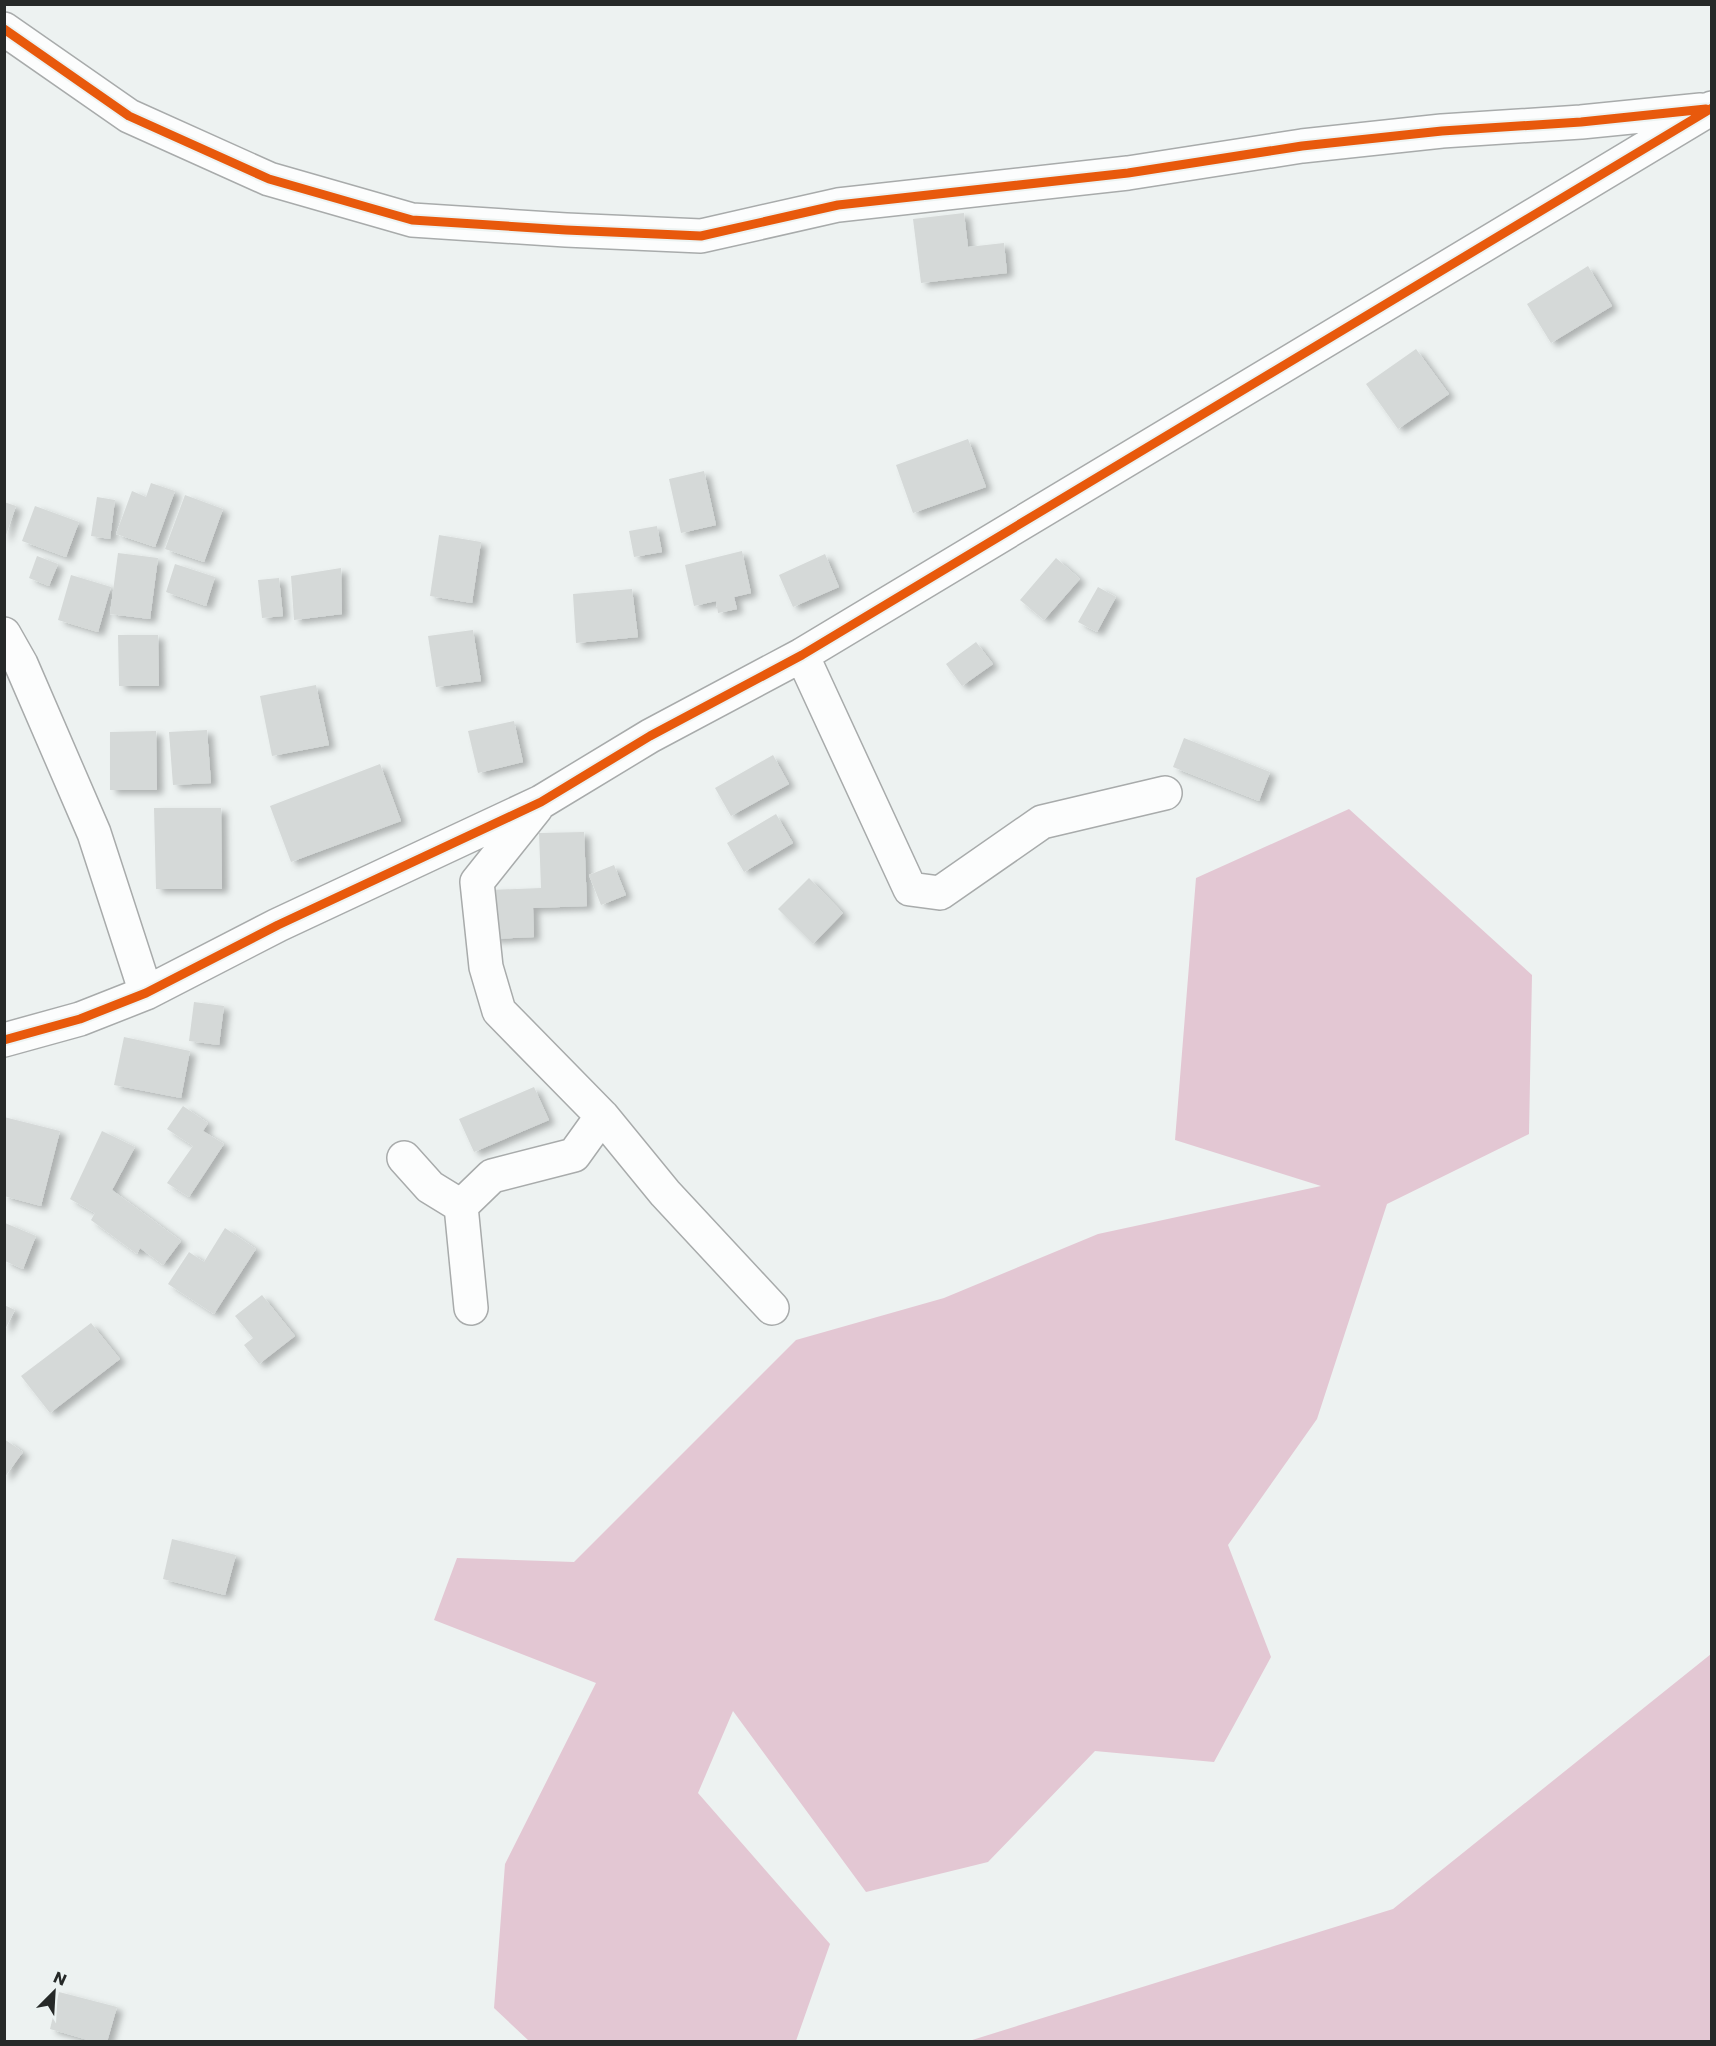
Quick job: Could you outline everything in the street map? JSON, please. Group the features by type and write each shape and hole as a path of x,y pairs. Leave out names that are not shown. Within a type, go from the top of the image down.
{"street":[{"path":"4,29 129,116 269,179 412,220 566,230 701,236 838,205 1128,174 1302,146 1442,131 1581,122 1712,108 802,655 650,736 541,802 278,925 146,993 81,1018 4,1040"},
{"path":"4,634 21,664 94,833 146,993"},
{"path":"802,655 910,889 940,893 1042,822 1165,794"},
{"path":"541,802 477,882 486,967 499,1011 602,1116 665,1193 772,1308"},
{"path":"461,1206 492,1176 574,1155 602,1116"},
{"path":"404,1158 430,1187 461,1206"},
{"path":"461,1206 471,1308"}],"shaded area":[{"path":"1349,809 1532,975 1529,1134 1387,1204 1317,1419 1228,1545 1271,1657 1214,1762 1095,1751 988,1862 866,1892 733,1711 698,1793 830,1944 796,2041 529,2041 494,2008 505,1864 596,1683 434,1620 457,1558 574,1562 796,1340 944,1298 1098,1234 1321,1186 1175,1140 1196,878"},
{"path":"1711,1654 1711,2041 969,2041 1393,1909"}],"building":[{"path":"964,213 968,247 1004,243 1007,273 921,283 913,219"},
{"path":"1588,266 1612,306 1551,343 1527,304"},
{"path":"1416,349 1449,394 1398,429 1366,384"},
{"path":"968,439 986,487 913,513 896,465"},
{"path":"704,471 716,525 681,533 669,479"},
{"path":"151,483 175,491 155,547 116,534 132,491 146,497"},
{"path":"185,495 223,509 204,562 165,549"},
{"path":"97,497 115,500 110,539 91,536"},
{"path":"4,502 16,506 5,538 4,538"},
{"path":"35,506 79,522 66,557 22,541"},
{"path":"657,526 662,552 634,557 629,531"},
{"path":"439,535 481,542 472,603 430,596"},
{"path":"742,551 751,593 734,597 737,609 718,613 716,601 694,606 685,565"},
{"path":"118,553 158,558 150,619 110,614"},
{"path":"825,554 839,587 793,607 779,575"},
{"path":"37,556 58,564 49,586 29,578"},
{"path":"1056,558 1080,579 1044,620 1020,600"},
{"path":"175,564 215,577 206,606 166,592"},
{"path":"341,568 342,614 294,620 291,576"},
{"path":"71,575 111,587 98,632 58,620"},
{"path":"279,578 283,616 262,618 258,580"},
{"path":"1098,587 1116,597 1097,632 1078,622"},
{"path":"632,589 638,637 576,643 573,594"},
{"path":"473,630 481,681 436,687 428,636"},
{"path":"118,635 158,635 159,686 119,686"},
{"path":"976,642 993,664 962,686 946,664"},
{"path":"316,685 329,745 272,756 260,696"},
{"path":"514,721 523,762 478,773 468,731"},
{"path":"207,730 211,783 173,785 169,732"},
{"path":"156,731 157,790 110,790 110,732"},
{"path":"1184,738 1270,772 1259,801 1173,767"},
{"path":"773,755 789,784 731,816 715,788"},
{"path":"380,764 401,821 291,862 270,806"},
{"path":"154,808 221,808 222,889 156,889"},
{"path":"776,814 793,843 744,872 727,843"},
{"path":"584,832 587,906 533,908 534,937 492,939 489,890 541,888 539,833"},
{"path":"614,865 626,895 601,905 589,875"},
{"path":"809,878 843,913 813,944 778,909"},
{"path":"194,1002 224,1006 219,1045 189,1041"},
{"path":"124,1037 190,1051 181,1098 114,1085"},
{"path":"534,1087 549,1120 474,1152 459,1119"},
{"path":"183,1106 208,1123 203,1131 224,1144 189,1197 167,1183 193,1146 167,1129"},
{"path":"4,1117 60,1131 41,1206 4,1196"},
{"path":"102,1131 135,1147 112,1190 181,1241 163,1265 140,1248 137,1254 91,1220 95,1213 70,1199"},
{"path":"5,1223 36,1236 23,1269 5,1261"},
{"path":"225,1228 256,1249 214,1314 168,1284 189,1252 204,1262"},
{"path":"262,1295 295,1336 259,1364 244,1345 253,1338 235,1316"},
{"path":"4,1305 15,1310 4,1331"},
{"path":"91,1323 120,1359 50,1413 21,1376"},
{"path":"4,1439 23,1452 4,1478"},
{"path":"172,1539 236,1555 225,1595 163,1579"},
{"path":"59,1992 117,2007 107,2042 95,2042 50,2029"}],"cycle path":[{"path":"4,29 129,116 269,179 412,220 566,230 701,236 838,205 1128,173 1302,146 1442,131 1581,122 1706,109"},
{"path":"4,1040 80,1019 146,993 278,925 541,802 650,736 802,655 1712,108"}]}
